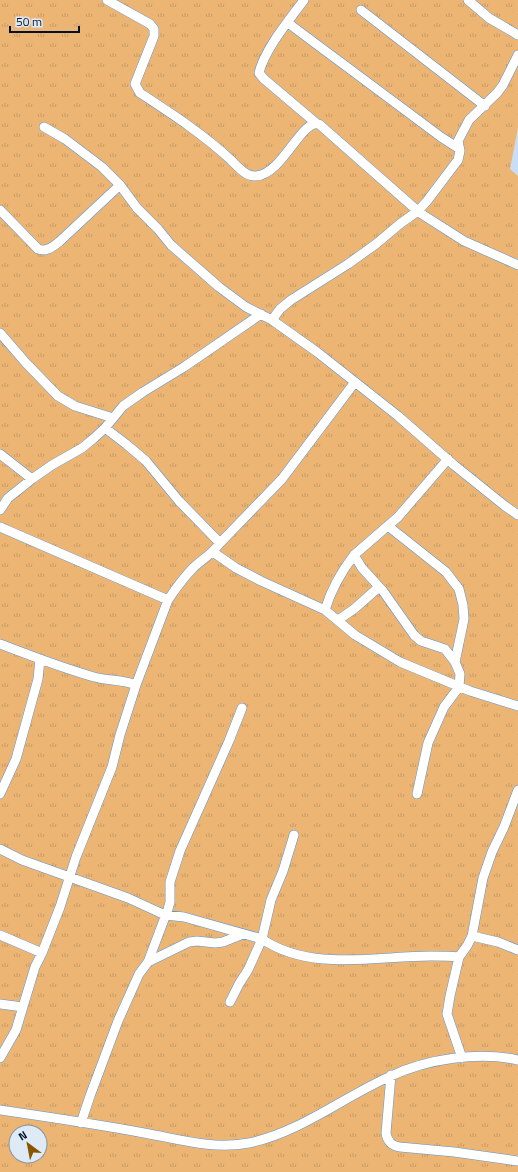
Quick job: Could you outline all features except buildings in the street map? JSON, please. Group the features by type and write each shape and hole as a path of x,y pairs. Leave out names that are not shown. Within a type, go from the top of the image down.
{"street":[{"path":"107,0 150,24 154,29 154,36 135,84 140,93 200,134 246,174 255,177 270,172 288,152 306,128 316,123"},
{"path":"304,0 270,48 260,66 259,73 264,79 316,123 322,124 367,168 418,211 464,241 518,265"},
{"path":"468,0 489,18 518,35"},
{"path":"361,10 484,106"},
{"path":"288,23 441,137 458,148"},
{"path":"272,320 280,309 291,300 348,264 418,211 458,160 460,151 458,148 458,141 470,120 503,85 518,55"},
{"path":"44,127 65,139 102,167 120,185 136,208 181,255 219,287 240,303 272,320 355,382 505,506 518,515"},
{"path":"0,210 38,249 49,249 59,242 120,185"},
{"path":"0,510 8,498 32,479 52,465 82,448 105,428 123,406 143,392 184,368 261,314"},
{"path":"0,333 58,396 75,406 113,418"},
{"path":"0,1058 16,1030 35,967 42,953 112,767 120,735 136,684 168,600 176,587 195,567 213,552 282,479 355,382"},
{"path":"105,428 146,461 179,501 220,543"},
{"path":"0,454 32,479"},
{"path":"325,610 329,596 354,555 398,517 448,459"},
{"path":"388,526 446,572 459,589 463,605 464,619 455,662"},
{"path":"1,531 168,600"},
{"path":"213,552 236,568 261,581 325,610 355,635 400,662 459,687 518,706"},
{"path":"354,555 362,568 379,587 417,638 421,641 445,649 455,662 460,674 459,687 444,707 428,743 417,794"},
{"path":"338,620 379,587"},
{"path":"0,644 96,677 128,681 136,684"},
{"path":"0,794 16,759 38,679 40,659"},
{"path":"81,1123 118,1021 139,974 148,962 170,902 170,882 180,851 242,708"},
{"path":"462,1058 447,1014 450,996 459,957 472,936 483,878 492,852 504,827 518,790"},
{"path":"230,1002 248,970 262,939 271,900 283,871 294,835"},
{"path":"0,849 22,860 128,898 165,915 184,917 262,939 272,946 292,953 346,961 430,956 459,957"},
{"path":"148,962 189,942 223,942 243,934"},
{"path":"0,936 42,953"},
{"path":"472,936 498,942 518,950"},
{"path":"0,1004 23,1007"},
{"path":"0,1110 211,1145 232,1145 263,1139 290,1129 391,1075 416,1066 462,1058 490,1056 518,1060"},
{"path":"391,1075 386,1133 387,1139 394,1145 400,1147 454,1152 518,1161"}],"green space":[{"path":"0,0 518,0 518,128 510,169 518,176 518,1172 0,1172"}]}
